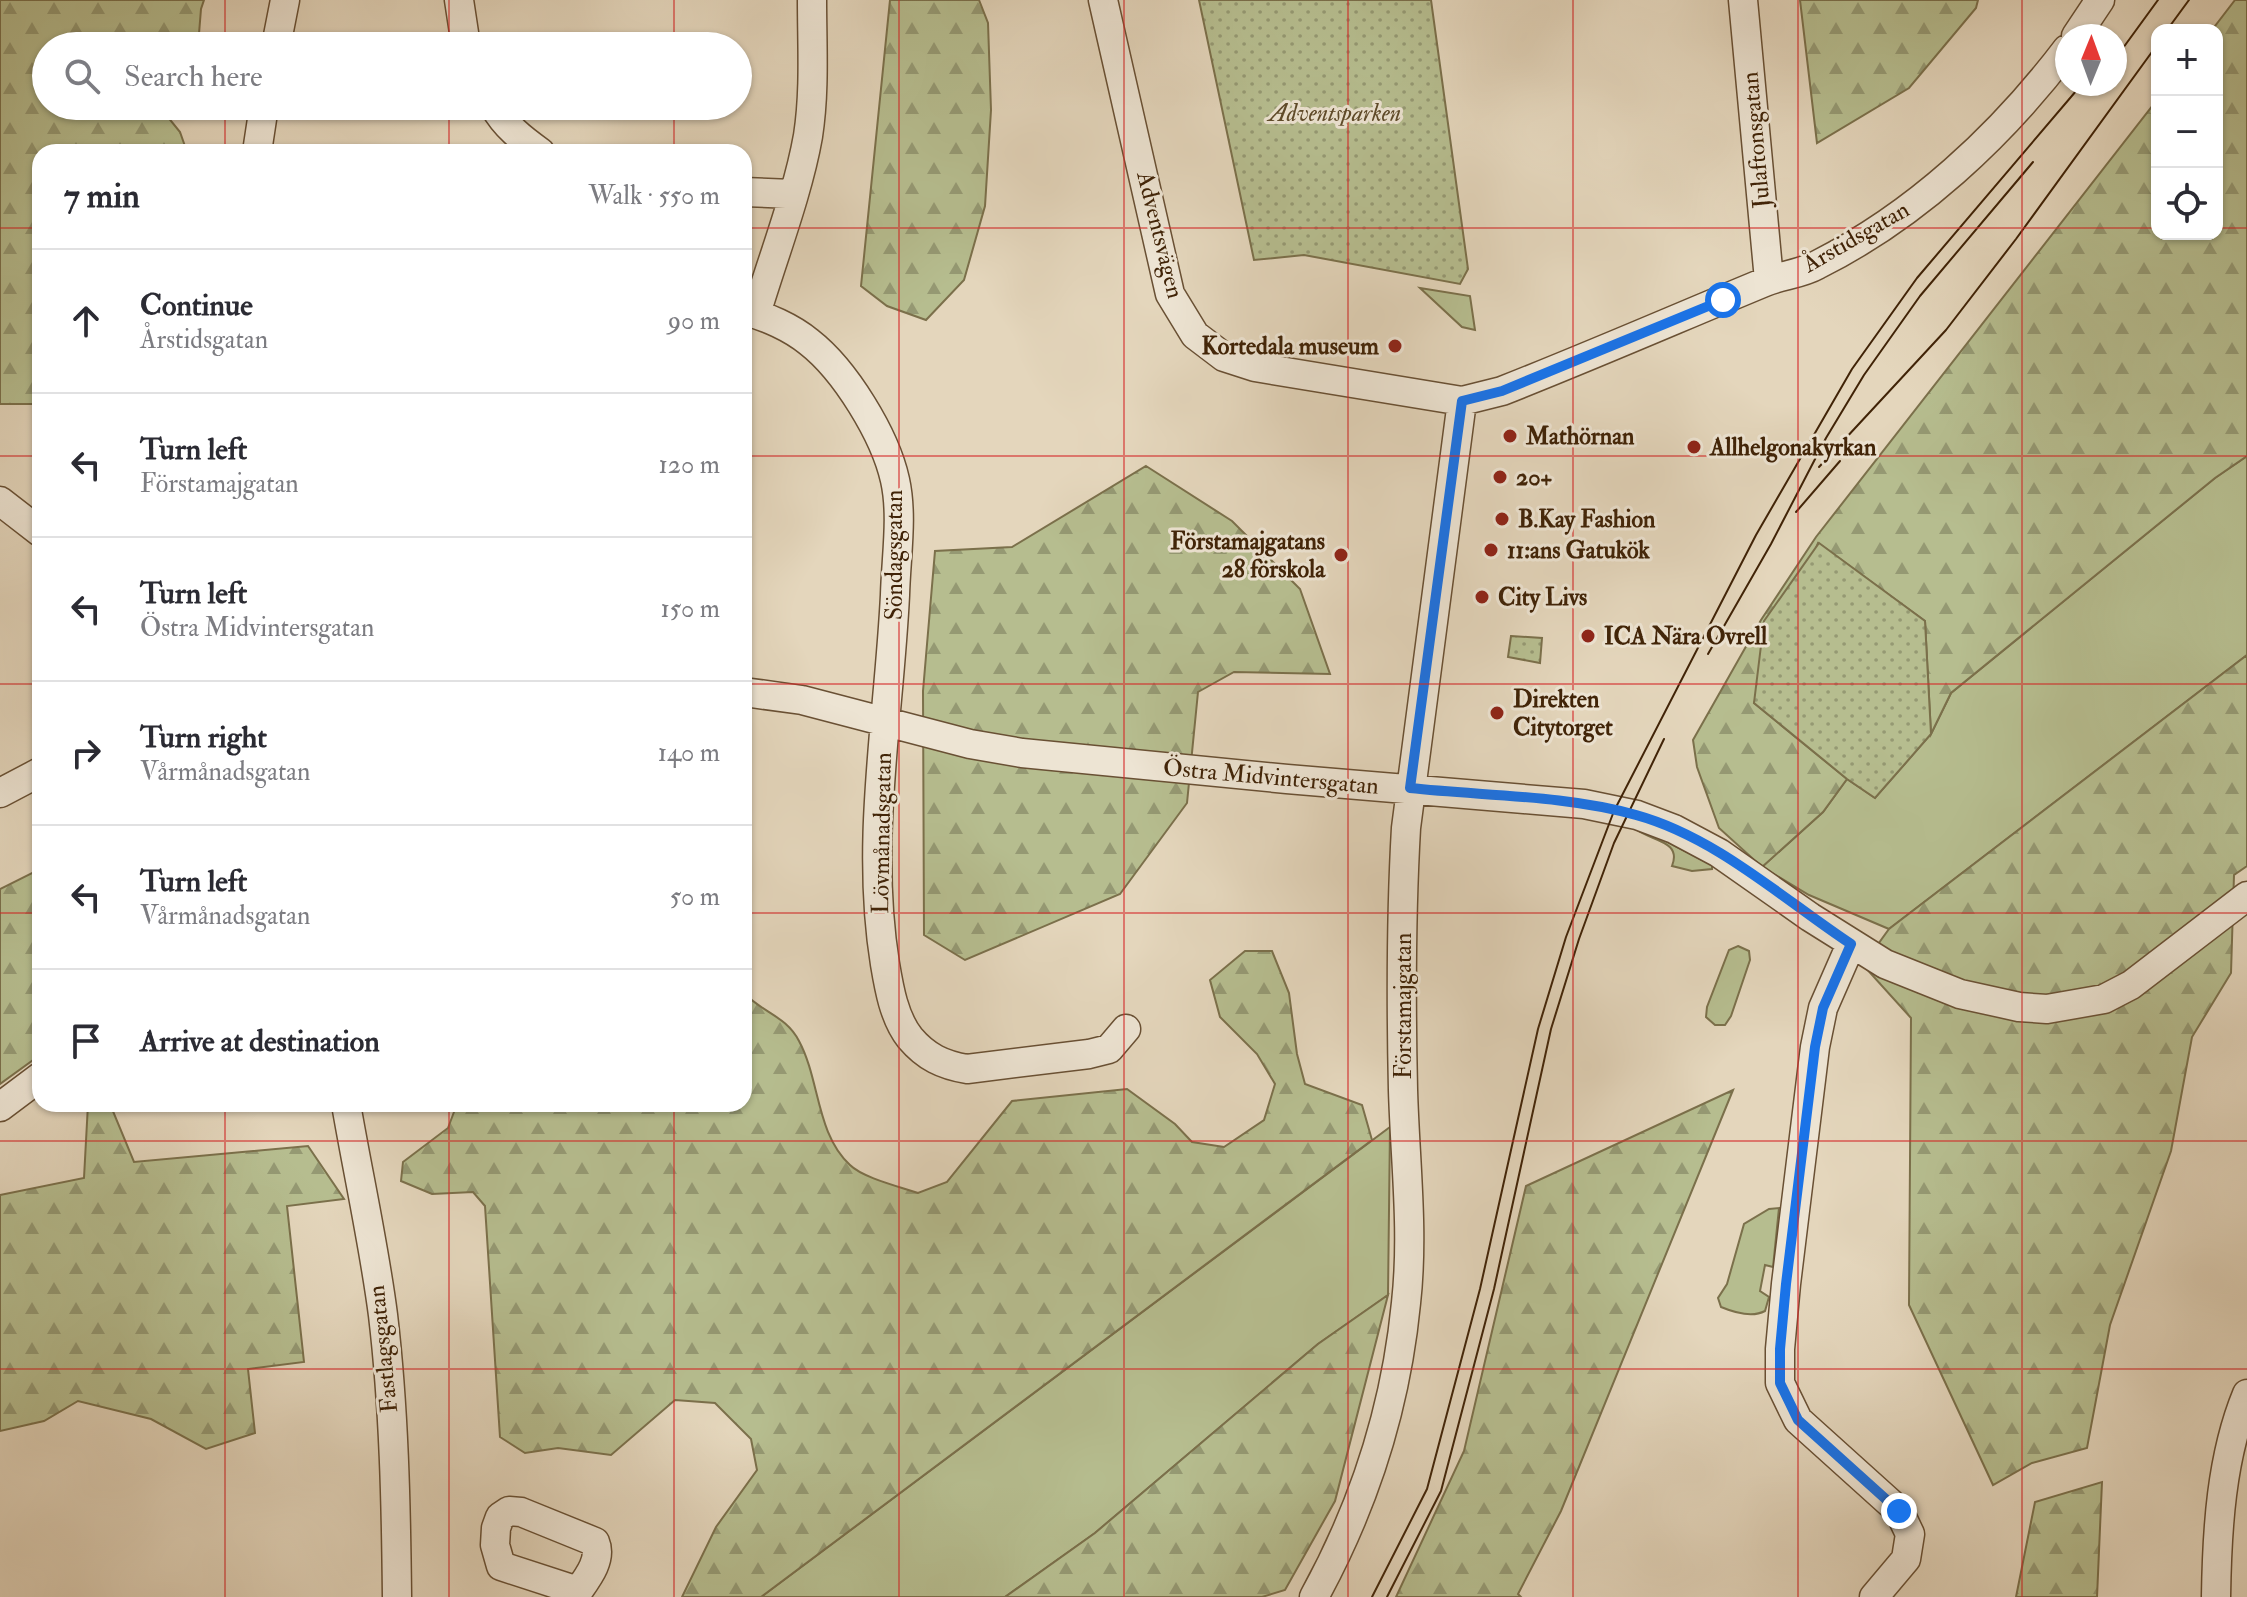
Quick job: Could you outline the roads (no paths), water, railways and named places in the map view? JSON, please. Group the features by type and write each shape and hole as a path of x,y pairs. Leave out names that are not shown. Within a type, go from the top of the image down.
{"street":[{"path":"279,32 285,0"},
{"path":"459,0 464,32"},
{"path":"752,306 804,159 812,101 812,0"},
{"name":"Adventsvägen","path":"1103,0 1170,294 1195,335 1224,357 1255,367 1462,401"},
{"name":"Julaftonsgatan","path":"1743,0 1769,280"},
{"path":"2084,24 2100,0"},
{"name":"Årstidsgatan","path":"1462,401 1502,391 1769,280 1815,267 1903,214 1970,156 2041,84 2055,65"},
{"path":"258,144 262,120"},
{"path":"503,120 529,144"},
{"path":"752,192 792,194"},
{"name":"Söndagsgatan","path":"752,313 808,340 830,360 876,430 895,479 898,514 895,587 884,722"},
{"name":"Förstamajgatan","path":"1314,1597 1346,1537 1381,1436 1406,1302 1410,1242 1403,1089 1403,878 1410,788 1462,401"},
{"path":"1,503 32,526"},
{"name":"Östra Midvintersgatan","path":"752,693 802,700 970,744 1022,753 1584,804 1637,815 1674,829 1719,853 1885,964 1989,1003 2047,1009 2104,999 2131,985 2247,896"},
{"name":"Lövmånadsgatan","path":"884,722 876,841 877,890 890,989 908,1035 927,1055 947,1065 967,1069 1109,1049 1126,1029"},
{"path":"0,793 32,776"},
{"path":"1851,944 1823,1008 1815,1047 1786,1284 1780,1383 1798,1420 1899,1511 1910,1534 1906,1559 1874,1597"},
{"path":"0,1107 32,1083"},
{"name":"Fastlagsgatan","path":"347,1112 387,1358 397,1597"},
{"path":"2216,1597 2217,1554 2230,1446 2247,1394"}],"tram line":[{"path":"2127,43 2158,0"},
{"path":"2171,24 2189,0"},
{"path":"1819,467 1946,330 2151,53"},
{"path":"1372,1597 1427,1489 1480,1289 1538,1029 1566,937 1614,811 1756,535 1852,369 1917,278 2072,96"},
{"path":"1708,654 1771,544 1826,438 1864,375 1920,296 2033,162"},
{"path":"1796,512 1840,461"},
{"path":"1387,1597 1441,1491 1494,1289 1551,1029 1579,939 1614,843 1664,739"}],"place":[{"name":"Kortedala museum","path":"1395,346"},
{"name":"Mathörnan","path":"1510,436"},
{"name":"Allhelgonakyrkan","path":"1694,447"},
{"name":"20+","path":"1500,477"},
{"name":"B.Kay Fashion","path":"1502,519"},
{"name":"11:ans Gatukök","path":"1491,550"},
{"name":"Förstamajgatans 28 förskola","path":"1341,555"},
{"name":"City Livs","path":"1482,597"},
{"name":"ICA Nära Ovrell","path":"1588,636"},
{"name":"Direkten Citytorget","path":"1497,713"}],"park label":[{"name":"Adventsparken","path":"1335,113"}]}
